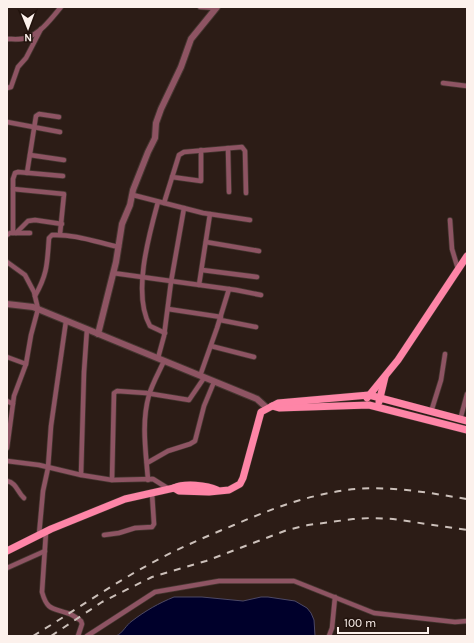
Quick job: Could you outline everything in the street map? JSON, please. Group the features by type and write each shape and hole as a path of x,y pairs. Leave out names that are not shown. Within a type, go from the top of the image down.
{"main road":[{"path":"363,404 398,360 467,256"},
{"path":"377,406 381,398 385,376"},
{"path":"7,551 39,535 125,499 172,488 179,491 209,492 229,490 240,484 261,412 278,403 369,395 464,420"},
{"path":"270,407 279,408 363,404 377,406 467,430"}],"street":[{"path":"7,39 26,38 41,29 61,7"},
{"path":"200,7 216,8"},
{"path":"98,334 119,247 122,224 148,152 155,138 156,124 161,109 191,39 216,8"},
{"path":"7,88 11,87 17,69 26,58 41,29"},
{"path":"443,83 467,86"},
{"path":"27,173 37,115 59,117"},
{"path":"7,122 60,132"},
{"path":"228,148 229,192"},
{"path":"164,203 180,153 201,150 244,148 246,193"},
{"path":"172,177 201,181 201,150"},
{"path":"30,155 64,160"},
{"path":"15,233 13,189 15,173 63,176"},
{"path":"13,189 64,194 60,234"},
{"path":"133,195 210,214 250,220"},
{"path":"158,202 151,228 143,278 142,302 148,323 151,327 164,333"},
{"path":"148,480 145,425 149,393 161,360 171,282 184,208"},
{"path":"199,285 210,214"},
{"path":"450,220 452,249 458,269"},
{"path":"15,233 28,221 62,224"},
{"path":"7,235 10,233 30,233"},
{"path":"35,296 44,280 47,268 49,238 52,235 73,235 119,247"},
{"path":"206,242 259,251"},
{"path":"7,262 25,275 35,296 38,309 31,335 26,364 13,404 7,448"},
{"path":"202,270 257,277"},
{"path":"113,273 229,289 261,295"},
{"path":"112,480 114,392 149,393 189,400 202,377 229,289"},
{"path":"7,304 33,307 257,399 270,407"},
{"path":"168,309 220,318 256,327"},
{"path":"39,535 43,491 48,468 66,321"},
{"path":"80,476 87,329"},
{"path":"211,346 254,356"},
{"path":"430,412 441,380 445,354"},
{"path":"7,357 26,364"},
{"path":"147,463 168,451 195,441 204,406 214,382"},
{"path":"464,420 467,394"},
{"path":"7,401 13,404"},
{"path":"7,422 11,417"},
{"path":"7,461 38,465 80,476 112,480 153,479 172,488"},
{"path":"7,481 15,484 20,495 24,498"},
{"path":"104,535 119,533 135,528 152,527 154,524 152,493"},
{"path":"46,532 42,592 44,600 51,608 70,614 81,621 82,624 78,636"},
{"path":"7,568 45,551"},
{"path":"87,636 155,592 220,581 294,581 374,612 455,622 467,621"},
{"path":"330,636 335,597"}],"water":[{"path":"174,597 202,597 243,601 268,597 295,601 307,608 311,613 314,620 315,636 116,636 142,614"}],"railway":[{"path":"33,636 113,585 180,548 278,507 324,494 370,488 384,488 439,494 467,499"},
{"path":"51,636 102,602 152,577 206,561 287,530 308,525 371,518 393,519 467,530"}]}
